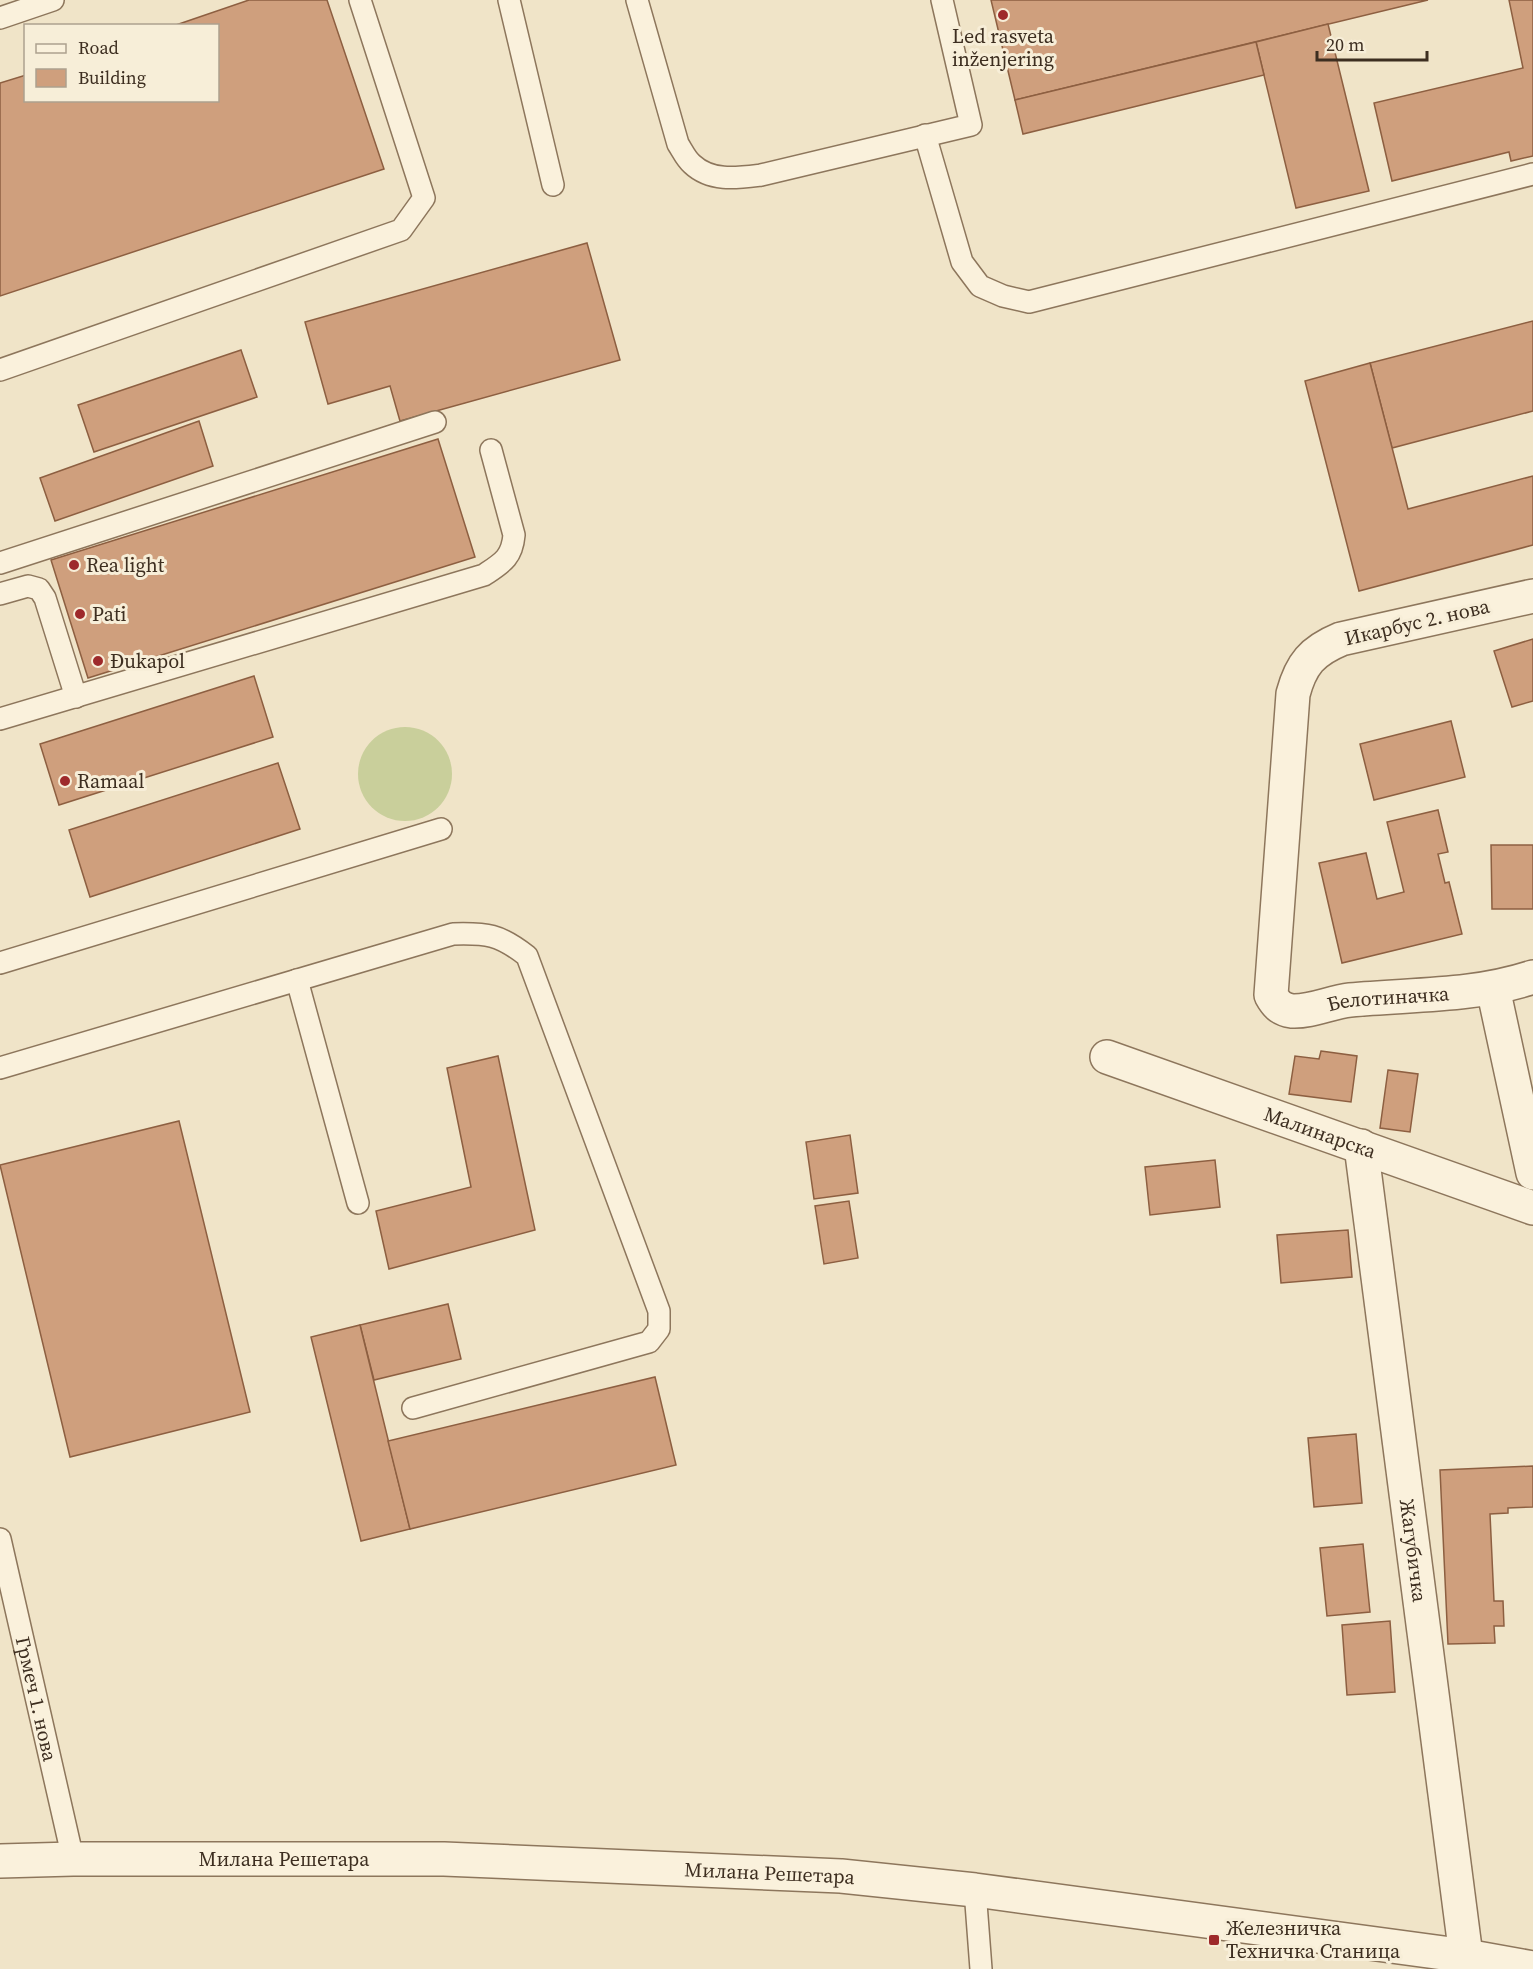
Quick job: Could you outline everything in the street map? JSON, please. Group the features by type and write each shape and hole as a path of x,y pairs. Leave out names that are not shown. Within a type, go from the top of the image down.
{"street":[{"name":"Икарбус 2. нова","path":"1284,1009 1277,1005 1271,995 1293,693 1299,673 1309,658 1324,646 1341,639 1533,596"},
{"name":"Белотиначка","path":"1284,1009 1303,1011 1348,1000 1465,993 1533,977"},
{"path":"1493,988 1533,1173"},
{"name":"Малинарска","path":"1107,1058 1361,1146 1530,1197"},
{"name":"Жагубичка","path":"1361,1146 1466,1956"},
{"name":"Милана Решетара","path":"0,1862 73,1859 444,1858 834,1876 975,1890 1466,1956 1533,1968"}],"lane":[{"path":"0,18 53,0"},
{"path":"0,370 401,230 424,198 360,0"},
{"path":"509,0 553,185"},
{"path":"637,0 678,144 691,163 708,174 732,179 762,175 971,124 942,0"},
{"path":"925,135 962,262 980,286 1004,296 1029,302 1533,174"},
{"path":"0,563 435,422"},
{"path":"0,719 484,575 505,562 513,547 514,535 491,450"},
{"path":"0,594 28,586 39,589 45,598 76,697"},
{"path":"0,963 441,829"},
{"path":"0,1068 453,934 483,933 509,941 527,956 659,1311 659,1329 650,1342 413,1408"},
{"path":"297,980 358,1203"},
{"name":"Грмеч 1. нова","path":"0,1539 73,1859"},
{"path":"975,1890 981,1969"}],"green space":[{"path":"405,727 423,730 439,740 449,756 452,774 449,792 439,808 423,818 405,821 387,818 371,808 361,792 358,774 361,756 371,740 387,730"}],"building":[{"path":"249,0 327,0 384,169 0,296 0,83 24,76 24,102 219,102 219,24 179,24"},
{"path":"991,0 1428,0 1015,100"},
{"path":"1509,0 1533,0 1533,156 1511,161 1509,152 1392,181 1374,103 1523,68"},
{"path":"1328,24 1369,191 1296,208 1256,42"},
{"path":"1256,42 1264,75 1023,134 1015,100"},
{"path":"587,243 620,360 400,421 390,386 328,404 305,322"},
{"path":"1533,321 1533,411 1392,448 1370,363"},
{"path":"241,350 257,397 94,452 78,405"},
{"path":"1370,363 1408,509 1533,476 1533,545 1359,591 1305,381"},
{"path":"199,421 213,466 55,521 40,478"},
{"path":"438,439 475,557 88,678 51,560"},
{"path":"1533,639 1533,701 1512,707 1494,651"},
{"path":"254,676 273,737 59,805 40,744"},
{"path":"1451,721 1465,777 1374,800 1360,744"},
{"path":"278,763 300,829 90,897 69,830"},
{"path":"1438,810 1448,852 1438,854 1445,883 1449,882 1462,934 1342,963 1319,863 1366,853 1377,899 1404,892 1387,822"},
{"path":"1491,845 1533,845 1533,909 1492,909"},
{"path":"1321,1051 1357,1056 1351,1102 1289,1094 1295,1056 1319,1059"},
{"path":"498,1056 535,1230 389,1269 376,1211 471,1187 447,1068"},
{"path":"1388,1070 1418,1074 1410,1132 1380,1128"},
{"path":"179,1121 250,1412 70,1457 0,1165"},
{"path":"850,1135 858,1193 814,1199 806,1142"},
{"path":"1215,1160 1220,1207 1150,1215 1145,1167"},
{"path":"849,1201 858,1258 824,1264 815,1206"},
{"path":"1348,1230 1352,1277 1281,1283 1277,1235"},
{"path":"448,1304 461,1359 374,1380 360,1325"},
{"path":"360,1325 410,1529 361,1541 311,1337"},
{"path":"655,1377 676,1465 410,1529 388,1441"},
{"path":"1356,1434 1362,1503 1314,1507 1308,1438"},
{"path":"1533,1466 1533,1507 1508,1508 1508,1513 1490,1514 1494,1601 1503,1601 1504,1626 1494,1626 1495,1643 1448,1644 1440,1470"},
{"path":"1363,1544 1370,1612 1327,1616 1320,1548"},
{"path":"1390,1621 1395,1692 1347,1695 1342,1625"}],"place":[{"name":"Led rasveta inženjering","path":"1003,15"},
{"name":"Rea light","path":"74,565"},
{"name":"Pati","path":"80,614"},
{"name":"Đukapol","path":"98,661"},
{"name":"Ramaal","path":"65,781"},
{"name":"Железничка Техничка Станица","path":"1214,1940"}]}
